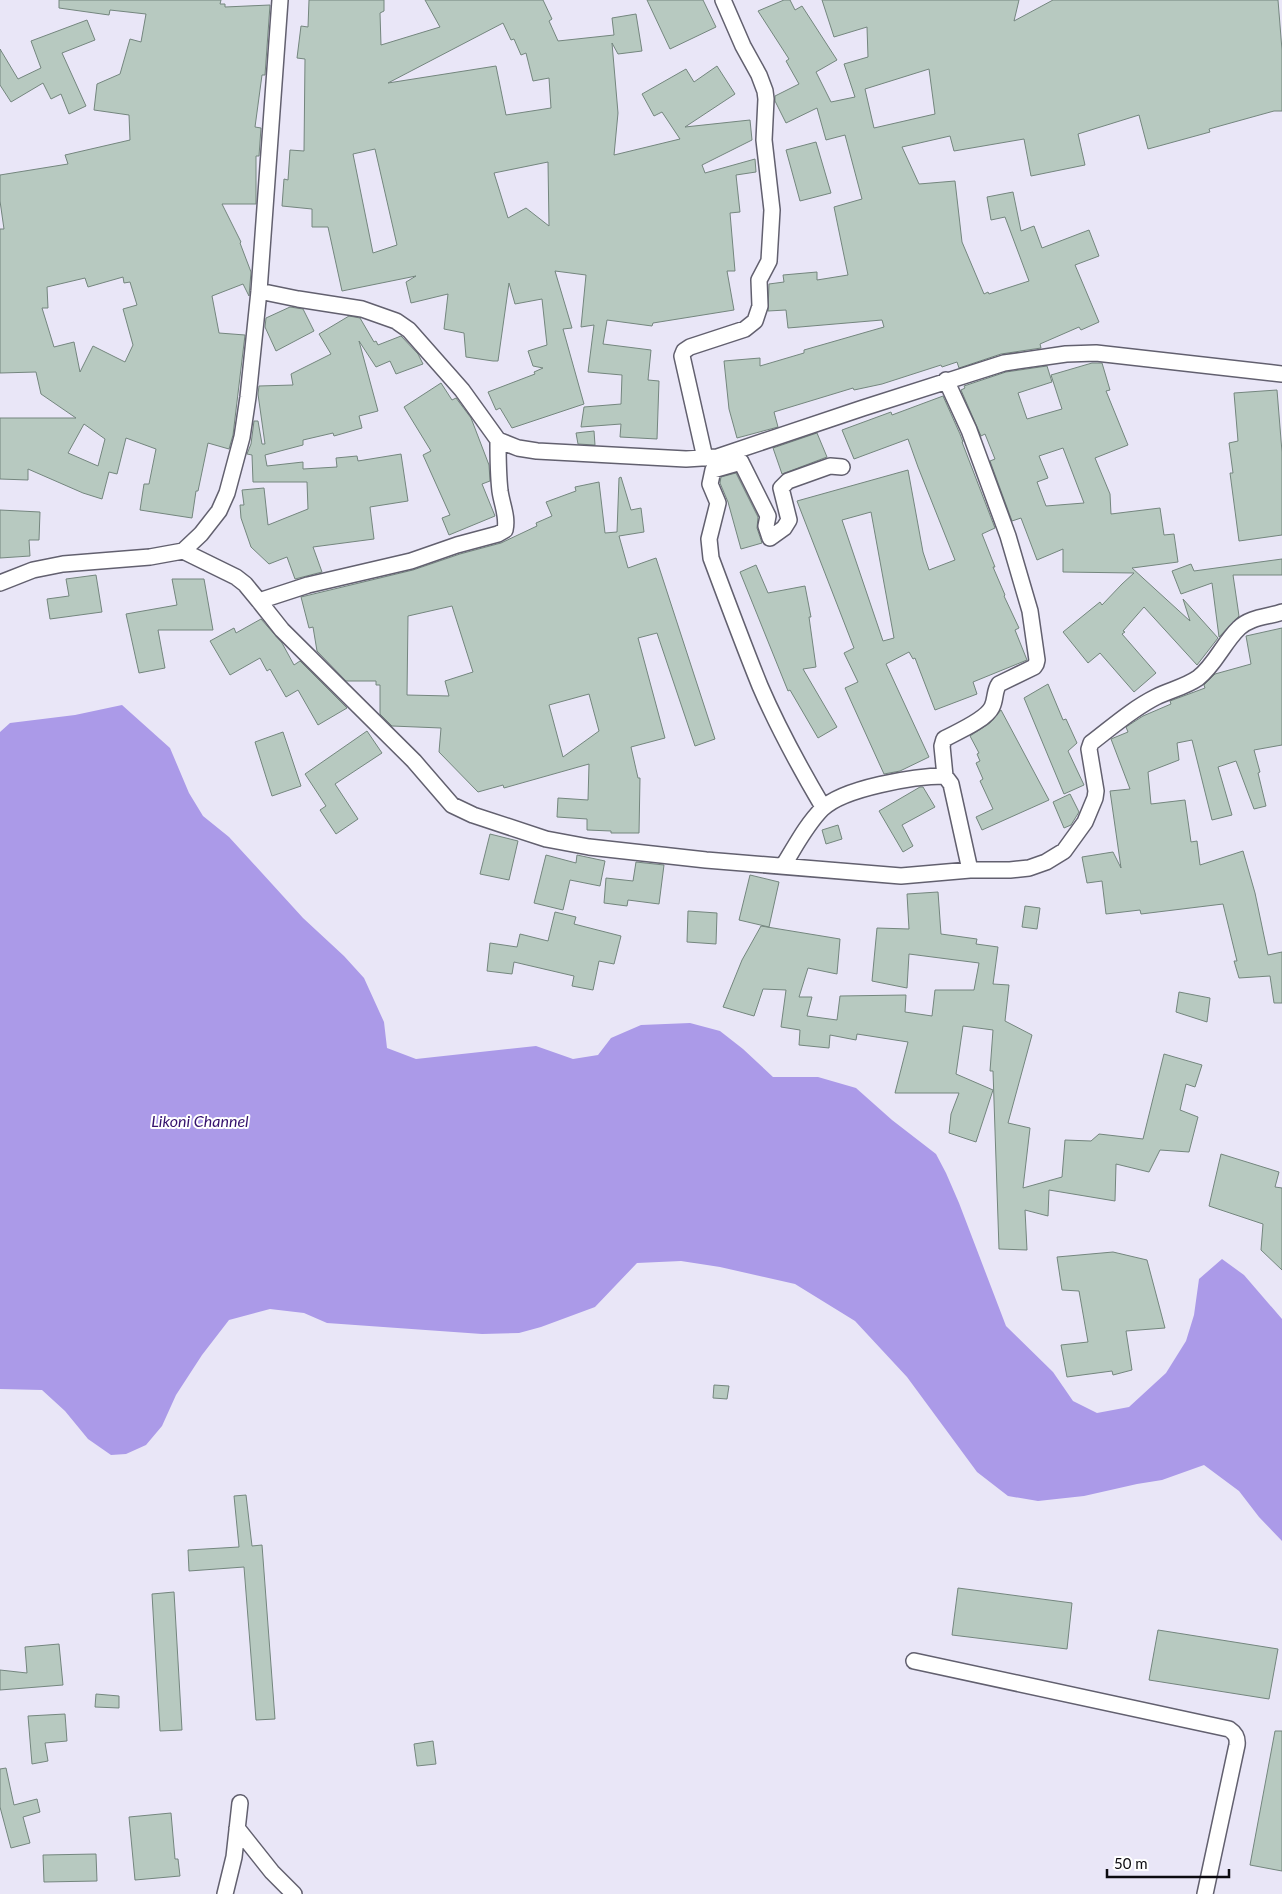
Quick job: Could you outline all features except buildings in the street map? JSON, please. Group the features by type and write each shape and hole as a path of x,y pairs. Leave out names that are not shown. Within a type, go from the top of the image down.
{"street":[{"path":"0,583 33,570 63,564 150,557 183,551 201,534 219,511 227,493 242,437 259,291 280,0"},
{"path":"705,458 682,356 684,351 690,347 745,329 755,321 760,306 759,280 770,261 771,239 772,210 763,124 765,92 759,75 743,46 723,0"},
{"path":"259,291 298,300 362,309 396,321 409,330 455,382 498,440 518,448 537,451 686,459 717,457 946,380 1004,363 1080,352 1282,374"},
{"path":"946,380 969,430 1008,536 1030,611 1037,660 1034,667 999,684 993,706 983,717 944,739 942,746 946,776 951,784 970,870"},
{"path":"259,602 308,585 412,561 457,545 498,534 505,530 507,521 500,492 498,440"},
{"path":"728,452 742,462 768,516 766,526 770,538 787,525 789,520 781,488 783,484 788,480 830,466 842,467"},
{"path":"742,462 713,470 710,484 718,503 709,539 711,558 760,686 784,737 823,807"},
{"path":"183,551 245,584 282,630 414,761 440,792 461,810 546,839 589,847 706,860 901,876 970,870 1029,868 1046,862 1064,851 1081,830 1095,798 1096,784 1089,749 1090,743 1135,709 1199,677 1240,627 1251,621 1282,612"},
{"path":"783,866 812,820 823,807 854,791 930,776 946,776"},
{"path":"914,1661 1228,1729 1232,1732 1237,1740 1237,1745 1205,1894"},
{"path":"226,1894 234,1857 240,1803"},
{"path":"237,1828 272,1872 294,1894"}],"water":[{"name":"Likoni Channel","path":"122,705 170,748 189,793 203,816 229,837 303,918 344,956 364,978 384,1022 387,1048 416,1059 536,1046 573,1059 598,1055 611,1038 641,1025 690,1023 720,1031 773,1077 818,1077 856,1088 892,1120 936,1154 959,1203 1006,1326 1053,1372 1073,1401 1097,1413 1129,1407 1166,1373 1186,1341 1194,1315 1199,1279 1222,1259 1244,1275 1282,1319 1282,1541 1259,1517 1239,1491 1204,1465 1162,1480 1084,1496 1038,1501 1008,1496 977,1472 907,1377 855,1321 795,1284 720,1267 681,1261 637,1263 595,1307 519,1333 482,1334 327,1323 304,1313 270,1309 229,1320 202,1355 176,1395 162,1426 146,1445 126,1454 111,1455 88,1439 65,1411 42,1390 0,1389 0,732 10,723 75,715"}]}
